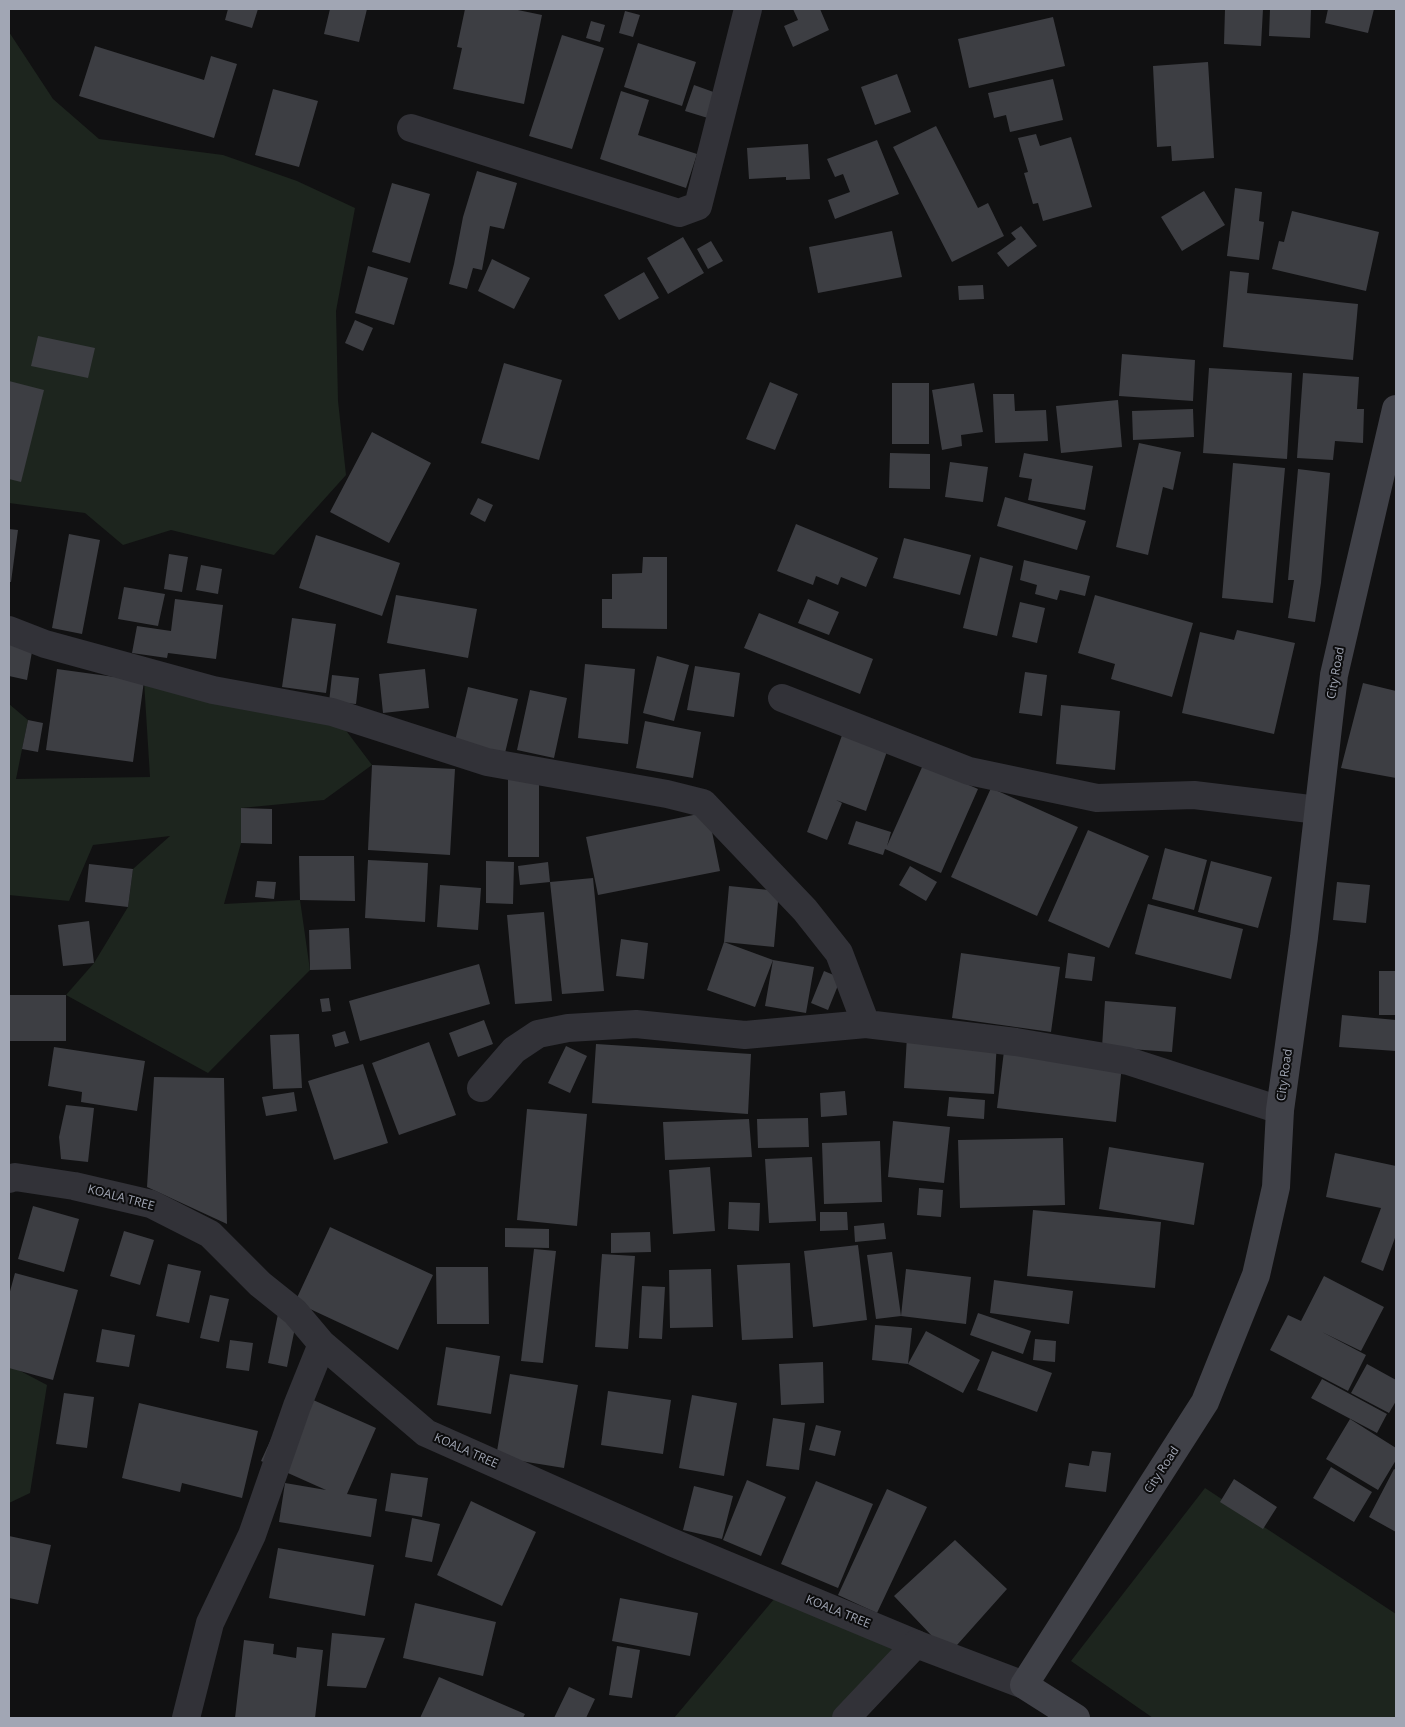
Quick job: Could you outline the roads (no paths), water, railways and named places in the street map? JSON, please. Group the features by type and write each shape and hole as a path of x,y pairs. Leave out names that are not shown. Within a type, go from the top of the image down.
{"main road":[{"name":"City Road","path":"1024,1685 1205,1402 1256,1275 1276,1187 1280,1110 1304,937 1334,675 1396,410"},
{"path":"1024,1685 1076,1718"}],"street":[{"path":"411,128 680,213 698,206 748,9"},
{"path":"9,630 44,644 213,690 332,712 487,762 667,794 703,803 805,910 839,953 866,1024"},
{"path":"782,698 969,771 1097,798 1194,795 1318,810"},
{"path":"481,1088 514,1050 538,1034 568,1028 636,1024 745,1035 866,1024 1016,1042 1128,1061 1280,1110"},
{"name":"KOALA TREE","path":"9,1179 15,1177 74,1186 151,1204 210,1234 260,1284 295,1312 322,1344 426,1433 671,1542 916,1644 1024,1685"},
{"path":"186,1718 210,1623 252,1535 297,1406 322,1344"},
{"path":"846,1718 916,1644"}]}
